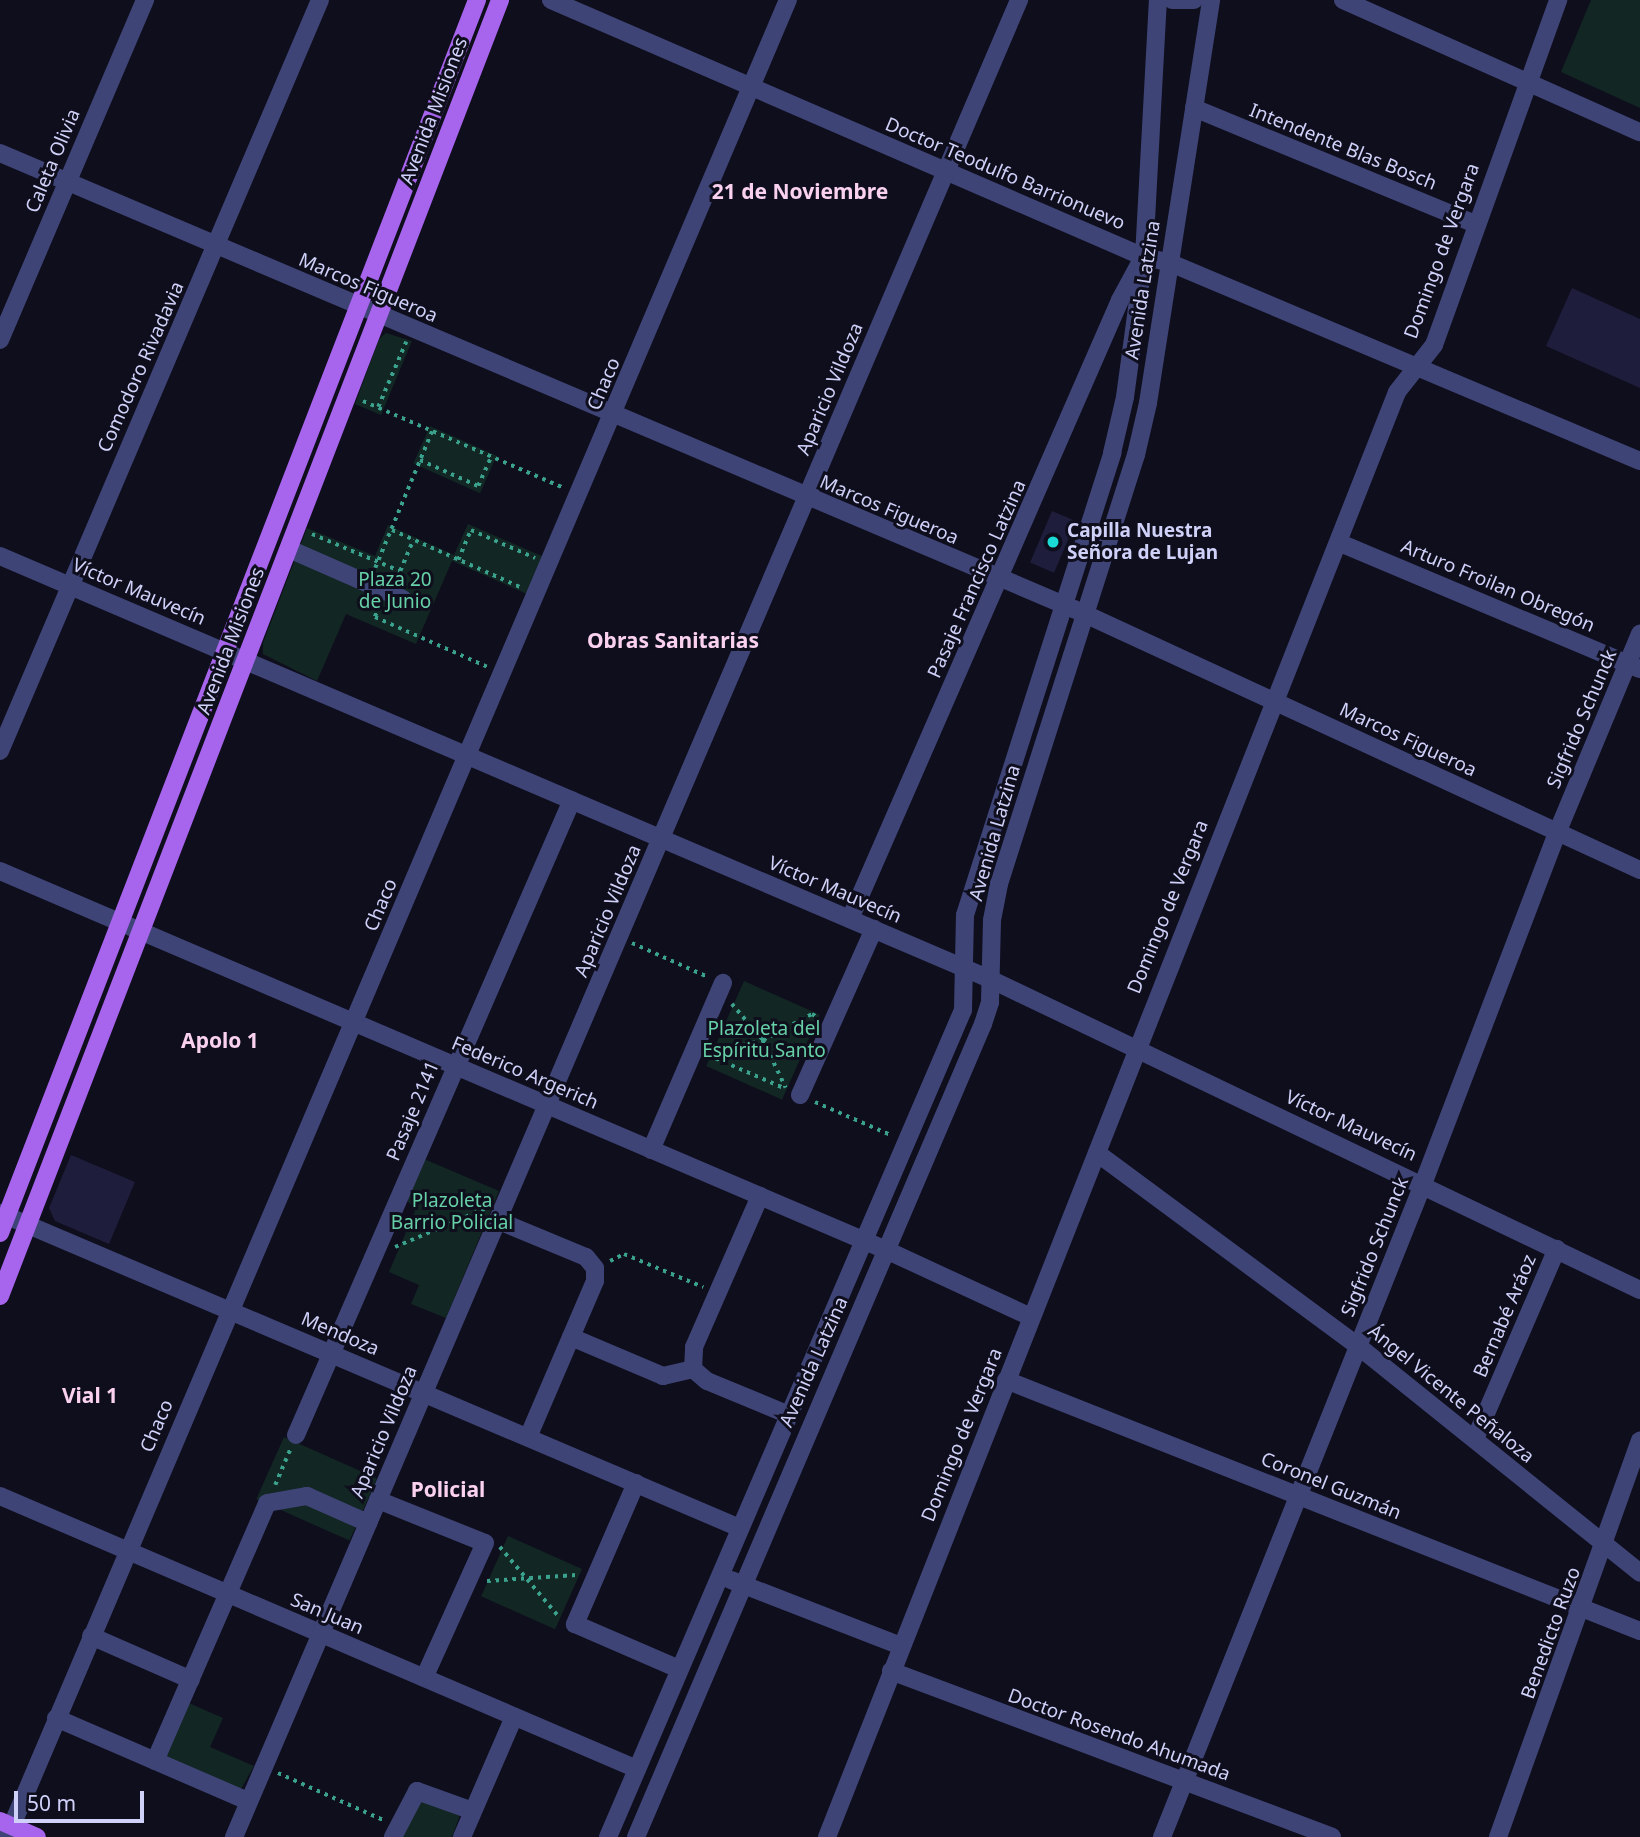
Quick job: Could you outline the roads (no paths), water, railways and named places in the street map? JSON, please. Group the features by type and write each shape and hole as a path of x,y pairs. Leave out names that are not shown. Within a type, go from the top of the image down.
{"main road":[{"name":"Avenida Misiones","path":"0,1233 3,1214 227,652 477,0"},
{"name":"Avenida Misiones","path":"0,1296 500,0"},
{"path":"6,1828 37,1837"}],"street":[{"name":"Caleta Olivia","path":"0,340 145,0"},
{"name":"Comodoro Rivadavia","path":"0,751 320,0"},
{"name":"Doctor Teodulfo Barrionuevo","path":"551,0 751,85 945,173 1144,257 1168,262 1640,461"},
{"name":"Chaco","path":"6,1828 57,1718 228,1310 614,416 788,0"},
{"name":"Aparicio Vildoza","path":"234,1837 1019,0"},
{"name":"Avenida Latzina","path":"608,1837 963,1010 966,986 962,967 965,915 1063,605 1125,397 1144,257 1158,0"},
{"path":"1171,0 1194,0"},
{"name":"Avenida Latzina","path":"636,1837 741,1583 983,1024 992,980 992,920 999,884 1136,455 1212,0"},
{"path":"1343,0 1640,132"},
{"name":"Domingo de Vergara","path":"827,1837 1097,1153 1134,1047 1273,700 1340,543 1397,392 1434,345 1526,81 1558,0"},
{"name":"Intendente Blas Bosch","path":"1194,108 1476,224"},
{"name":"Marcos Figueroa","path":"0,153 806,498 1085,614 1640,870"},
{"name":"Pasaje Francisco Latzina","path":"850,919 1001,579 1120,300 1144,257"},
{"name":"Arturo Froilan Obregón","path":"1340,543 1634,666"},
{"path":"289,549 394,596"},
{"name":"Víctor Mauvecín","path":"0,556 992,980 1640,1290"},
{"name":"Sigfrido Schunck","path":"1163,1837 1423,1184 1557,832 1634,666 1640,634"},
{"name":"Pasaje 2141","path":"296,1435 572,800"},
{"name":"Federico Argerich","path":"0,871 886,1250 1031,1317"},
{"path":"793,1092 832,1024 874,929"},
{"path":"652,1150 699,1056 723,983"},
{"name":"Ángel Vicente Peñaloza","path":"1097,1153 1358,1346 1640,1573"},
{"path":"693,1369 694,1347 760,1196"},
{"name":"Mendoza","path":"3,1214 740,1528"},
{"path":"499,1221 586,1257 595,1268 595,1281 528,1437"},
{"name":"Bernabé Aráoz","path":"1475,1439 1557,1248"},
{"path":"571,1337 663,1376 693,1369"},
{"path":"693,1369 707,1381 789,1415"},
{"name":"Coronel Guzmán","path":"1006,1380 1640,1631"},
{"name":"Benedicto Ruzo","path":"1498,1837 1583,1610 1640,1441"},
{"path":"635,1483 575,1624 680,1669"},
{"name":"San Juan","path":"0,1496 637,1769"},
{"path":"155,1761 267,1503 307,1496 368,1523"},
{"path":"378,1500 485,1543 424,1678"},
{"path":"719,1575 901,1646"},
{"path":"91,1636 191,1680"},
{"name":"Doctor Rosendo Ahumada","path":"891,1671 1137,1767 1185,1781 1332,1837"},
{"path":"462,1837 514,1717"},
{"path":"57,1718 248,1801"},
{"path":"396,1832 417,1791 473,1811"}],"place":[{"name":"Capilla Nuestra Señora de Lujan","path":"1053,542"}],"district":[{"name":"21 de Noviembre","path":"800,191"},
{"name":"Obras Sanitarias","path":"673,640"},
{"name":"Apolo 1","path":"220,1040"},
{"name":"Vial 1","path":"90,1395"},
{"name":"Policial","path":"448,1489"}],"park label":[{"name":"Plaza 20 de Junio","path":"395,591"},
{"name":"Plazoleta del Espíritu Santo","path":"764,1040"},
{"name":"Plazoleta Barrio Policial","path":"452,1212"}]}
